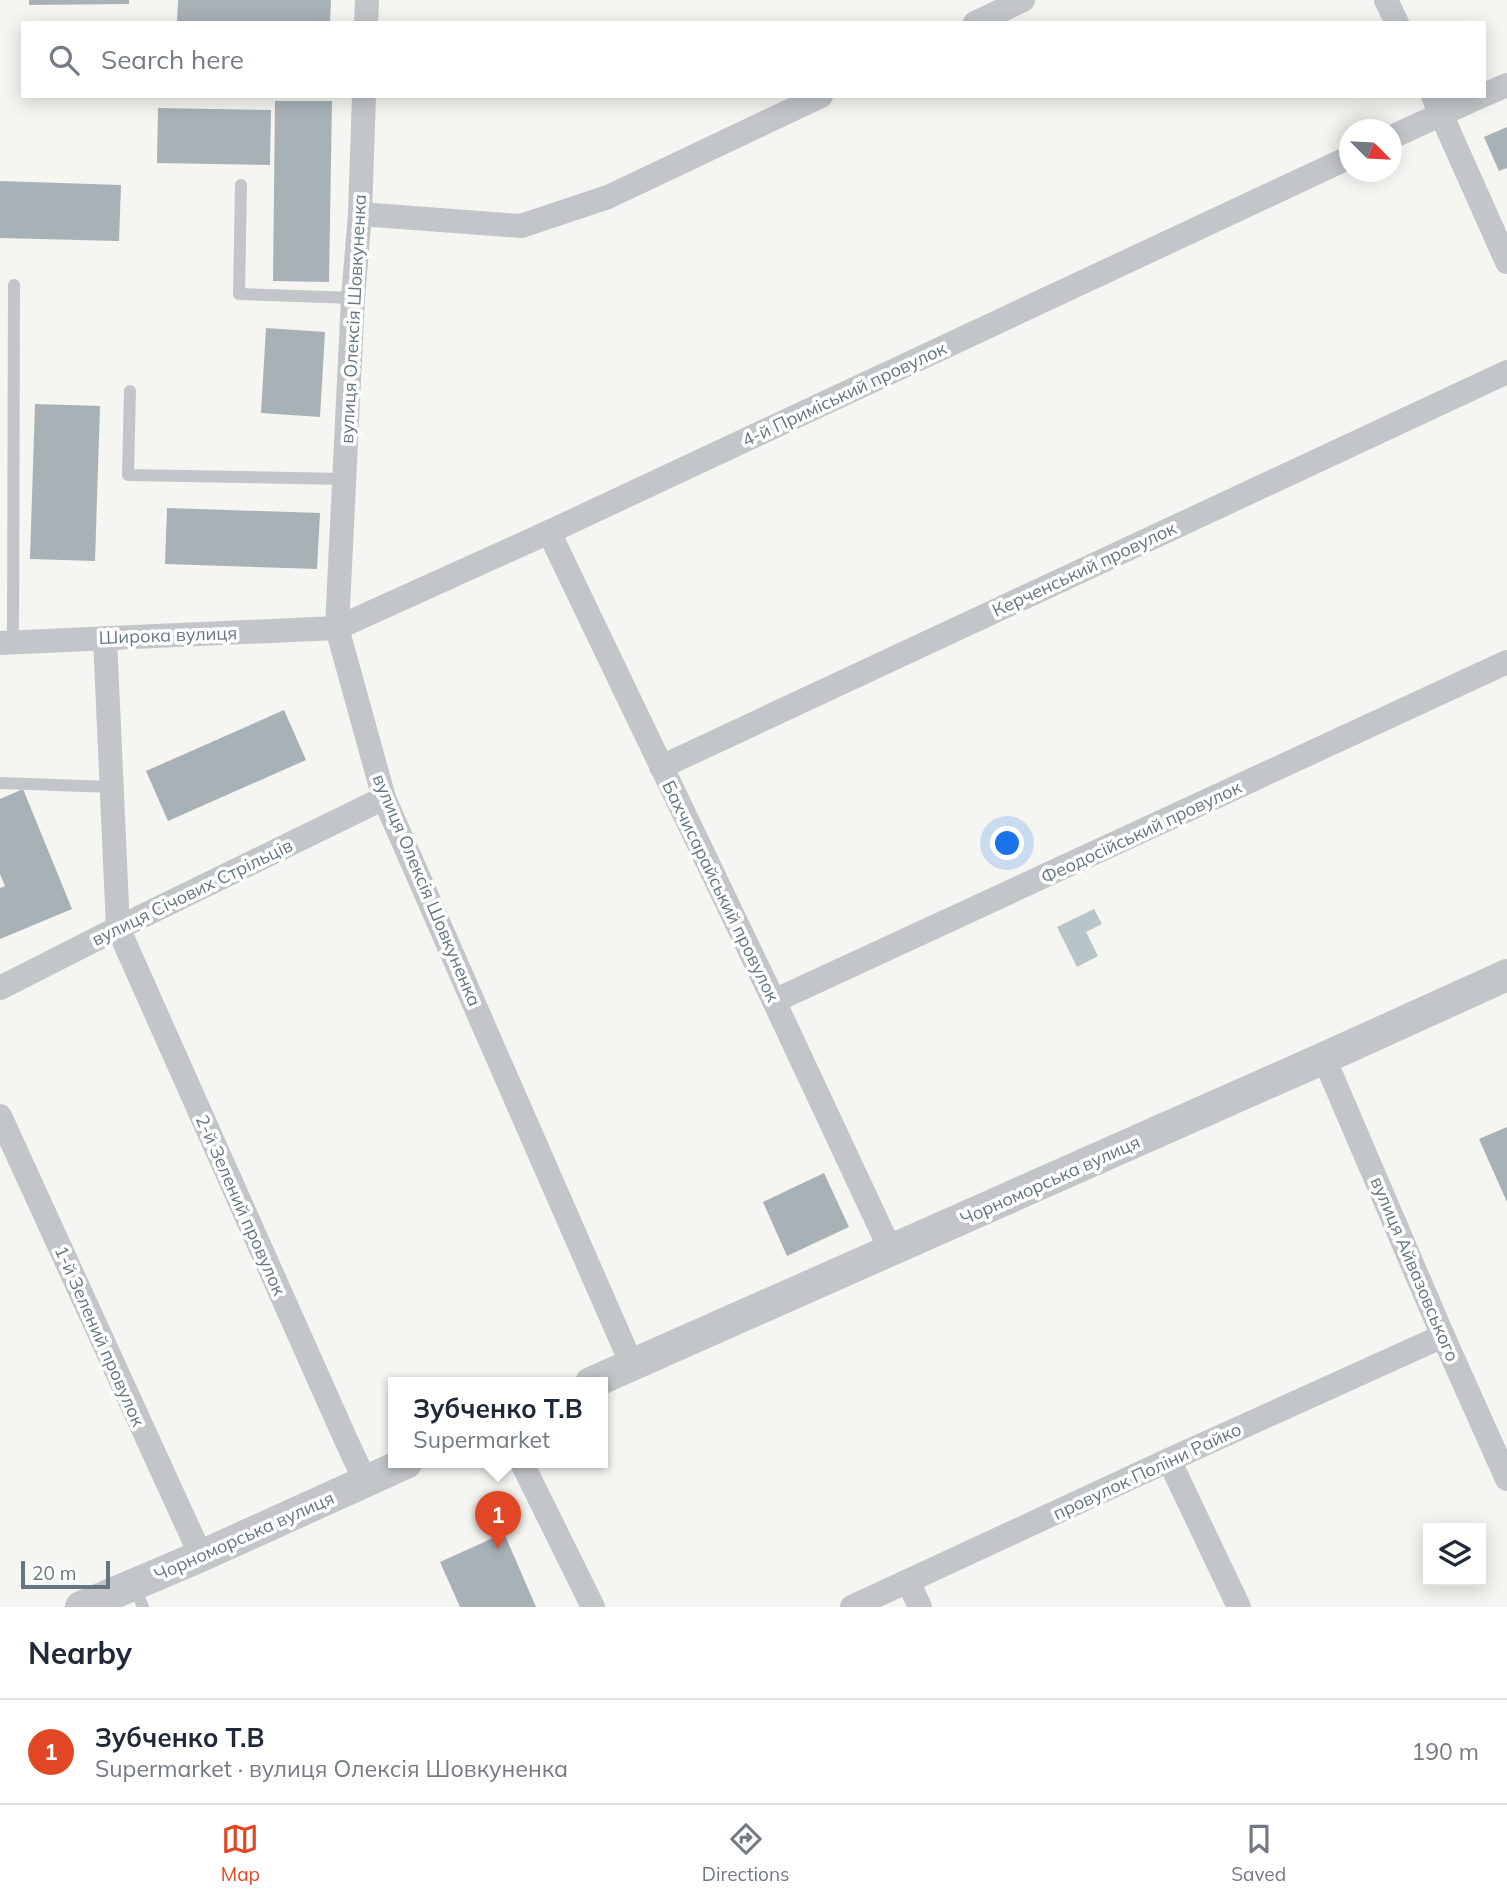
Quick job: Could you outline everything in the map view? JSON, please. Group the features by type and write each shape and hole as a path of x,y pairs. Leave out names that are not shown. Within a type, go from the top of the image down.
{"street":[{"path":"366,21 367,0"},
{"path":"979,21 1023,0"},
{"path":"1386,0 1396,21"},
{"path":"1486,95 1507,85"},
{"name":"вулиця Олексія Шовкуненка","path":"364,98 337,628 384,798 632,1365"},
{"path":"360,214 520,226 608,197 817,98"},
{"path":"1402,129 1437,105 1473,98"},
{"path":"1437,105 1507,262"},
{"name":"4-й Приміський провулок","path":"337,628 549,532 1339,162"},
{"name":"Керченський провулок","path":"661,767 1507,372"},
{"name":"Бахчисарайський провулок","path":"549,532 891,1251"},
{"name":"Широка вулиця","path":"6,643 337,628"},
{"path":"105,638 118,928"},
{"name":"Феодосійський провулок","path":"774,1001 1507,662"},
{"name":"вулиця Січових Стрільців","path":"0,988 384,798"},
{"name":"2-й Зелений провулок","path":"118,928 365,1481"},
{"name":"Чорноморська вулиця","path":"605,1377 1507,975"},
{"name":"вулиця Айвазовського","path":"1324,1058 1443,1336 1497,1429 1507,1479"},
{"name":"1-й Зелений провулок","path":"0,1116 201,1556"},
{"name":"провулок Поліни Райко","path":"852,1607 1443,1336"},
{"path":"1169,1460 1239,1607"},
{"name":"Чорноморська вулиця","path":"81,1607 139,1596 201,1556 395,1468"},
{"path":"524,1468 593,1607"},
{"path":"908,1581 920,1607"}],"lane":[{"path":"241,185 239,294 353,298"},
{"path":"6,643 14,285"},
{"path":"130,391 128,475 344,479"},
{"path":"0,783 112,786"}],"shaded area":[{"path":"1094,909 1102,924 1086,932 1098,956 1077,967 1057,927"}],"building":[{"path":"29,0 129,0 129,4 29,5"},
{"path":"178,0 331,0 330,21 177,21"},
{"path":"275,101 332,101 329,282 273,281"},
{"path":"158,108 271,110 270,165 157,163"},
{"path":"1507,127 1507,168 1499,171 1484,137"},
{"path":"0,181 121,185 119,241 0,238"},
{"path":"266,328 325,332 320,417 261,413"},
{"path":"35,404 100,406 95,561 30,559"},
{"path":"167,508 320,513 317,569 165,564"},
{"path":"284,710 306,760 168,821 146,771"},
{"path":"23,789 72,909 0,939 0,888 5,886 0,874 0,799"},
{"path":"1507,1127 1507,1202 1479,1139"},
{"path":"824,1173 849,1227 787,1256 763,1202"},
{"path":"504,1533 536,1607 460,1607 440,1562"}],"place":[{"name":"Зубченко Т.В","path":"498,1549"}]}
